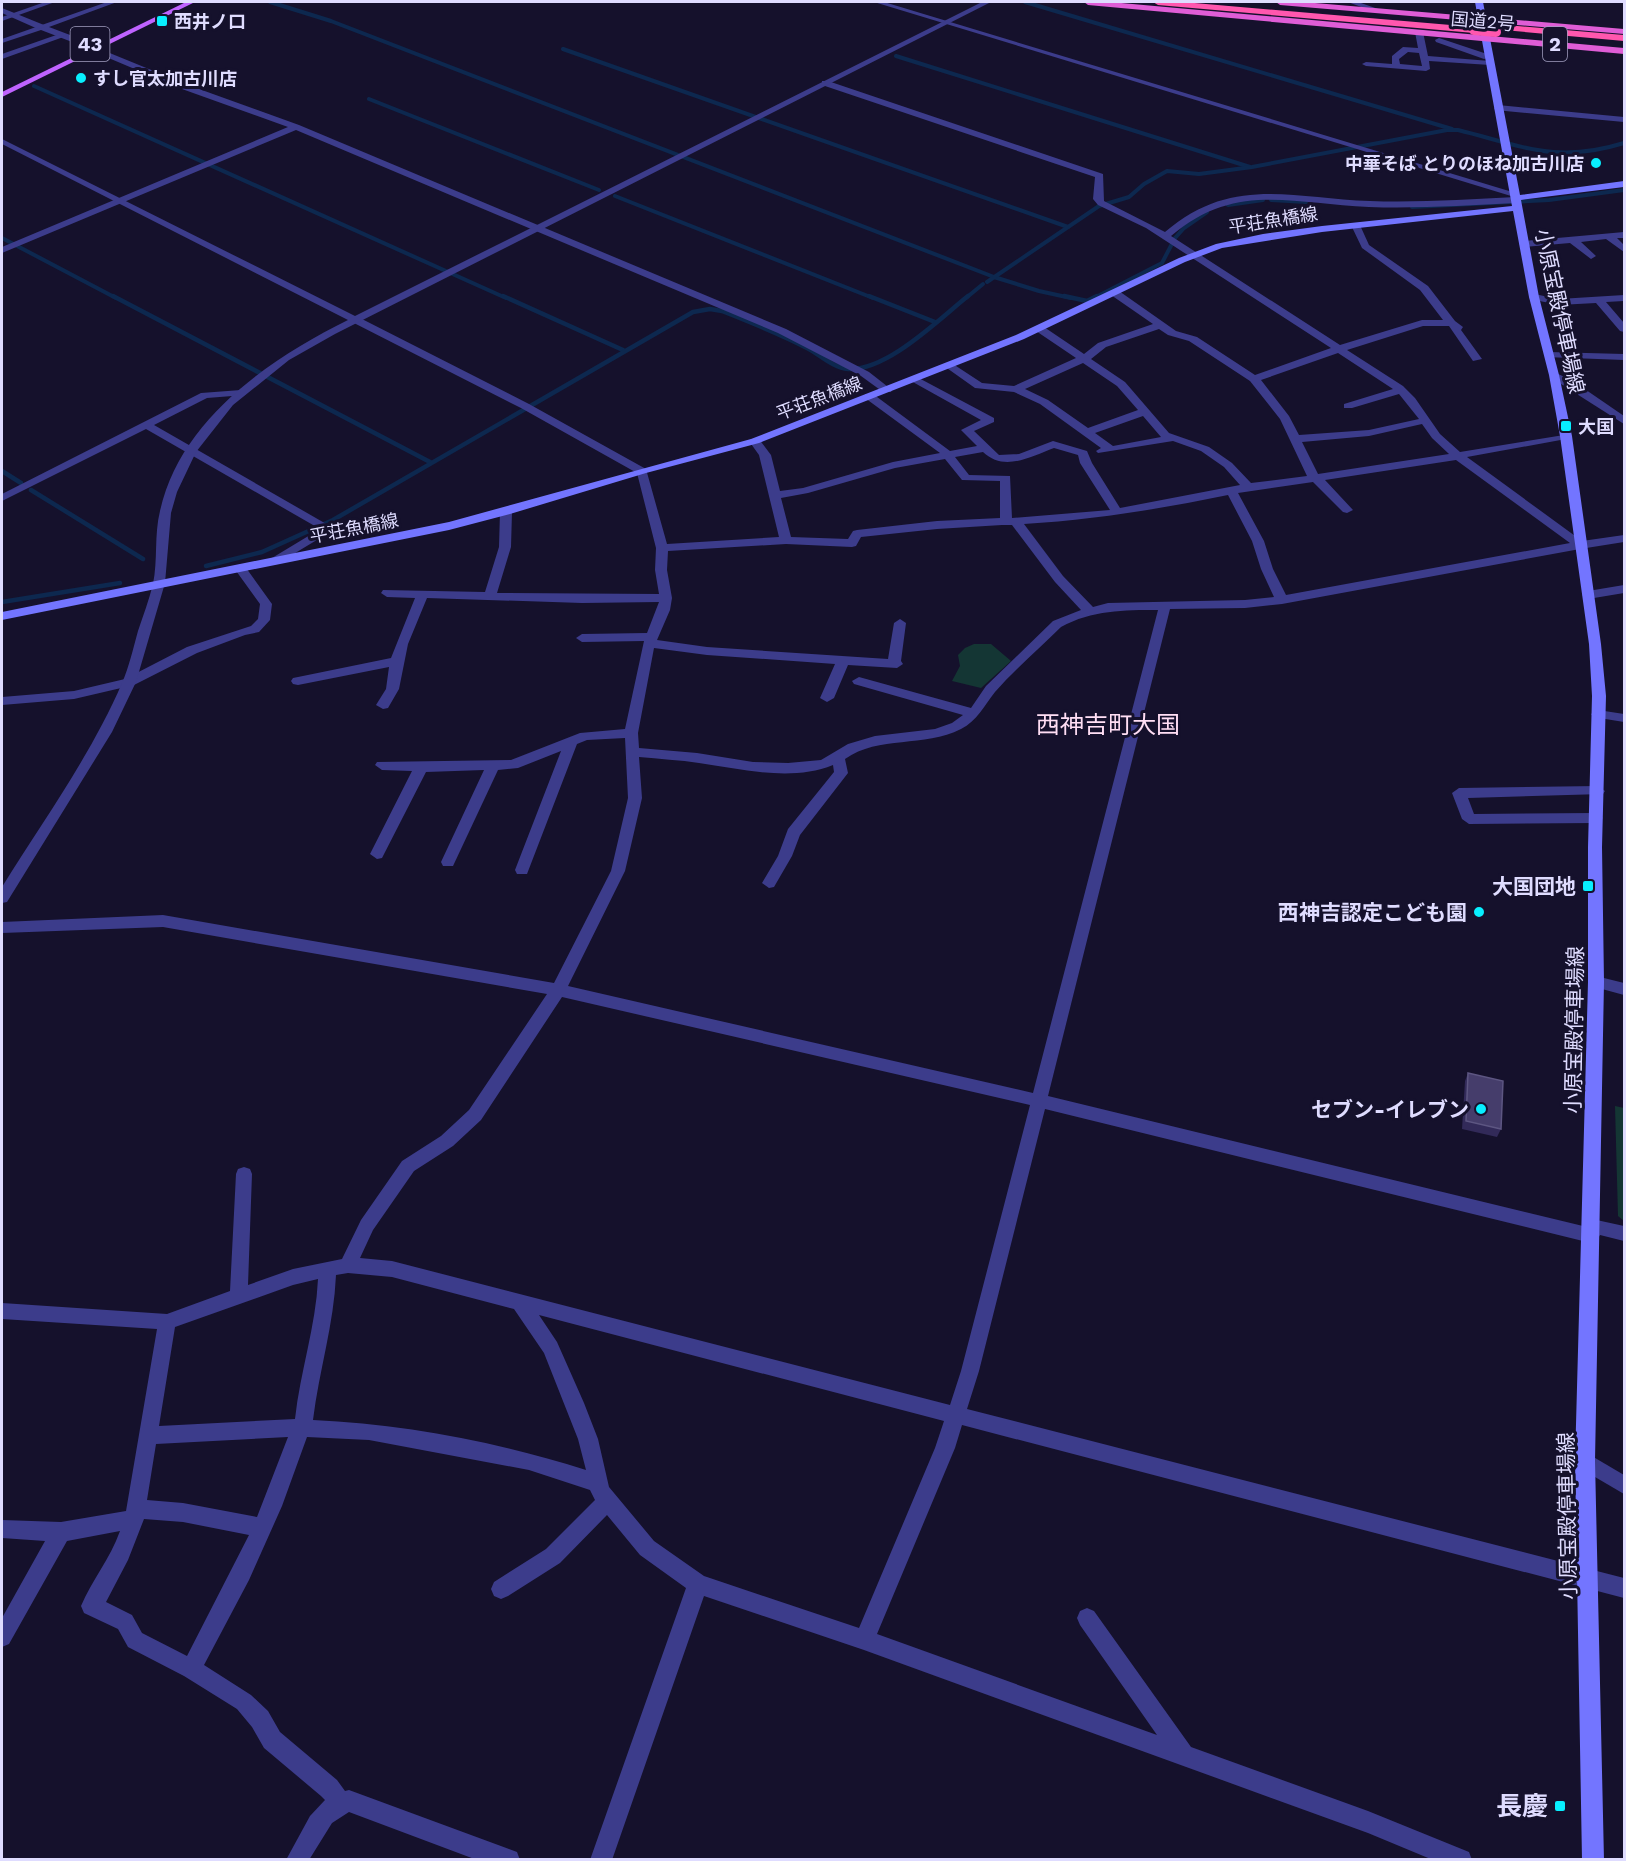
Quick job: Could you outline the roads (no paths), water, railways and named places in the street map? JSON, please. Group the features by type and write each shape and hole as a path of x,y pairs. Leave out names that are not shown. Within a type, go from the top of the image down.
{"highway":[{"name":"国道2号","path":"1088,2 1624,51"},
{"name":"2","path":"1158,2 1474,27"},
{"name":"2","path":"1217,2 1496,29 1624,38"},
{"name":"国道2号","path":"1280,2 1624,32"},
{"name":"2","path":"1496,29 1624,44"}],"main road":[{"name":"43","path":"2,95 179,2"},
{"name":"43","path":"2,86 191,2"},
{"name":"小原宝殿停車場線","path":"1479,2 1534,297 1554,375 1566,436 1595,644 1598,714 1596,982 1586,1461 1593,1860"},
{"name":"平荘魚橋線","path":"2,616 159,581 240,568 506,512 642,471 756,441 1040,329 1194,255 1219,246 1263,237 1516,202 1624,184"}],"street":[{"path":"2,19 51,2"},
{"path":"2,41 113,2"},
{"path":"878,2 1365,149 1516,202"},
{"path":"2,898 105,732 129,682 159,581 165,513 171,492 191,451 229,404 241,393 299,350 987,2"},
{"path":"1352,2 1380,10"},
{"path":"2,10 185,87 296,127 782,331 862,372 887,390"},
{"path":"1366,64 1396,66 1426,73 1419,32"},
{"path":"2,57 65,35"},
{"path":"1439,40 1489,60"},
{"path":"1396,66 1395,58 1406,49 1423,54 1489,60"},
{"path":"825,83 1100,176 1098,199 1105,205 1171,240 1401,390 1411,400 1423,420 1458,456 1580,544"},
{"path":"1498,108 1624,120"},
{"path":"2,250 296,127"},
{"path":"2,141 522,405 642,471 662,548 661,570 666,598 664,610 650,640 631,732 635,798 618,871 558,990 476,1115 447,1141 408,1166 367,1225 348,1264"},
{"path":"1171,240 1187,219 1209,206 1250,198 1404,204 1516,202"},
{"path":"1356,225 1365,246 1424,288 1451,322 1458,327 1455,329 1477,359"},
{"path":"1524,244 1624,235"},
{"path":"1609,237 1624,249"},
{"path":"1574,241 1591,255"},
{"path":"1115,293 1172,333 1193,339 1206,346 1254,379 1285,418 1315,478 1347,510"},
{"path":"1534,297 1560,302 1624,298"},
{"path":"1599,300 1624,329"},
{"path":"1254,379 1354,343 1422,323 1451,322"},
{"path":"1016,389 1086,358 1100,350 1102,345 1161,325"},
{"path":"1040,329 1086,358 1121,384 1160,430 1173,438 1205,449 1228,465 1248,487"},
{"path":"1549,355 1624,357"},
{"path":"949,366 979,386 1016,389 1044,402 1110,449"},
{"path":"1554,375 1569,382 1624,421"},
{"path":"915,379 990,420 967,430 984,448 1000,459 1021,458 1053,444 1083,453 1173,438"},
{"path":"961,404 988,387"},
{"path":"1348,406 1401,390"},
{"path":"2,498 205,395 241,393"},
{"path":"869,396 948,454 966,478 1006,478 1011,522 1089,611"},
{"path":"1086,433 1146,411"},
{"path":"1296,439 1369,433 1423,420"},
{"path":"146,425 324,526 273,561"},
{"path":"662,548 786,540 852,543 857,534 937,525 1011,522 1118,512 1248,487 1350,474 1566,436"},
{"path":"756,441 765,455 786,540"},
{"path":"775,495 804,491 893,465 984,448"},
{"path":"1083,453 1086,464 1118,512"},
{"path":"1231,490 1258,541 1267,569 1282,600"},
{"path":"490,595 505,547 506,512"},
{"path":"633,752 697,758 753,767 788,768 823,764 853,747 875,741 937,733 957,726 973,713 991,689 1056,624 1089,611 1108,607 1245,604 1282,600 1580,544 1624,539"},
{"path":"2,701 74,694 129,682 192,650 259,626 264,620 266,604 240,568"},
{"path":"1588,595 1624,589"},
{"path":"387,593 582,599 666,598"},
{"path":"383,705 392,693 397,661 422,595"},
{"path":"864,1640 957,1415 1041,1101 1165,606"},
{"path":"582,638 650,640 707,651 896,664 900,623"},
{"path":"827,698 844,659"},
{"path":"298,681 397,661"},
{"path":"859,681 973,713"},
{"path":"1598,714 1624,718"},
{"path":"382,765 493,766 522,762 585,736 631,732"},
{"path":"522,870 572,740"},
{"path":"769,883 785,856 793,833 841,773 838,757"},
{"path":"448,862 493,766"},
{"path":"377,854 421,767"},
{"path":"1596,818 1469,819 1459,793 1598,792"},
{"path":"2,927 163,921 558,990 1592,1231 1624,1234"},
{"path":"1596,982 1624,988"},
{"path":"239,1296 244,1174"},
{"path":"2,1311 167,1322 293,1277 348,1264 392,1269 1624,1588"},
{"path":"191,1669 242,1573 301,1428 326,1302 327,1270"},
{"path":"520,1302 551,1348 575,1402 588,1439 602,1492 646,1548 698,1584 864,1640 1368,1822 1461,1860"},
{"path":"167,1322 135,1515 128,1540 120,1557 107,1583 91,1606 125,1622 135,1640 191,1669 244,1702 260,1719 272,1740 329,1788 340,1803"},
{"path":"147,1435 301,1428 369,1431 529,1461 602,1492"},
{"path":"1586,1461 1624,1485"},
{"path":"501,1589 553,1556 602,1492"},
{"path":"2,1529 61,1532 135,1515 149,1509 194,1514 262,1528"},
{"path":"2,1637 61,1532"},
{"path":"602,1860 698,1584"},
{"path":"1088,1618 1185,1757"},
{"path":"297,1860 322,1817 340,1803 350,1801 509,1860"}],"waterway":[{"path":"270,2 331,21 994,277"},
{"path":"1025,2 1452,129"},
{"path":"563,49 1068,227"},
{"path":"896,56 1250,167"},
{"path":"34,86 506,298"},
{"path":"369,99 599,190"},
{"path":"994,277 1099,206 1129,197 1144,184 1167,171 1199,174 1252,167 1447,130 1458,130 1521,147 1559,152 1579,152 1624,143"},
{"path":"1412,207 1549,200 1624,190"},
{"path":"615,196 873,298"},
{"path":"1228,205 1263,200"},
{"path":"1271,200 1306,202"},
{"path":"1094,298 1162,263 1175,238 1184,228 1207,212"},
{"path":"2,238 116,298"},
{"path":"987,282 994,277"},
{"path":"994,277 1071,298"},
{"path":"966,298 983,284"},
{"path":"113,296 430,462"},
{"path":"503,296 623,350"},
{"path":"869,296 935,322"},
{"path":"206,566 262,552 333,520 693,312 710,309 722,311 786,338 848,369 879,362 895,353 968,296"},
{"path":"1064,296 1087,301 1097,296"},
{"path":"2,471 21,483"},
{"path":"31,490 143,559"},
{"path":"2,602 120,583"}],"place":[{"name":"西井ノ口","path":"162,21"},
{"name":"すし官太加古川店","path":"81,78"},
{"name":"中華そば とりのほね加古川店","path":"1596,163"},
{"name":"大国","path":"1566,426"},
{"name":"大国団地","path":"1588,886"},
{"name":"西神吉認定こども園","path":"1479,912"},
{"name":"セブン-イレブン","path":"1481,1109"},
{"name":"長慶","path":"1560,1806"}],"district":[{"name":"西神吉町大国","path":"1108,725"}]}
